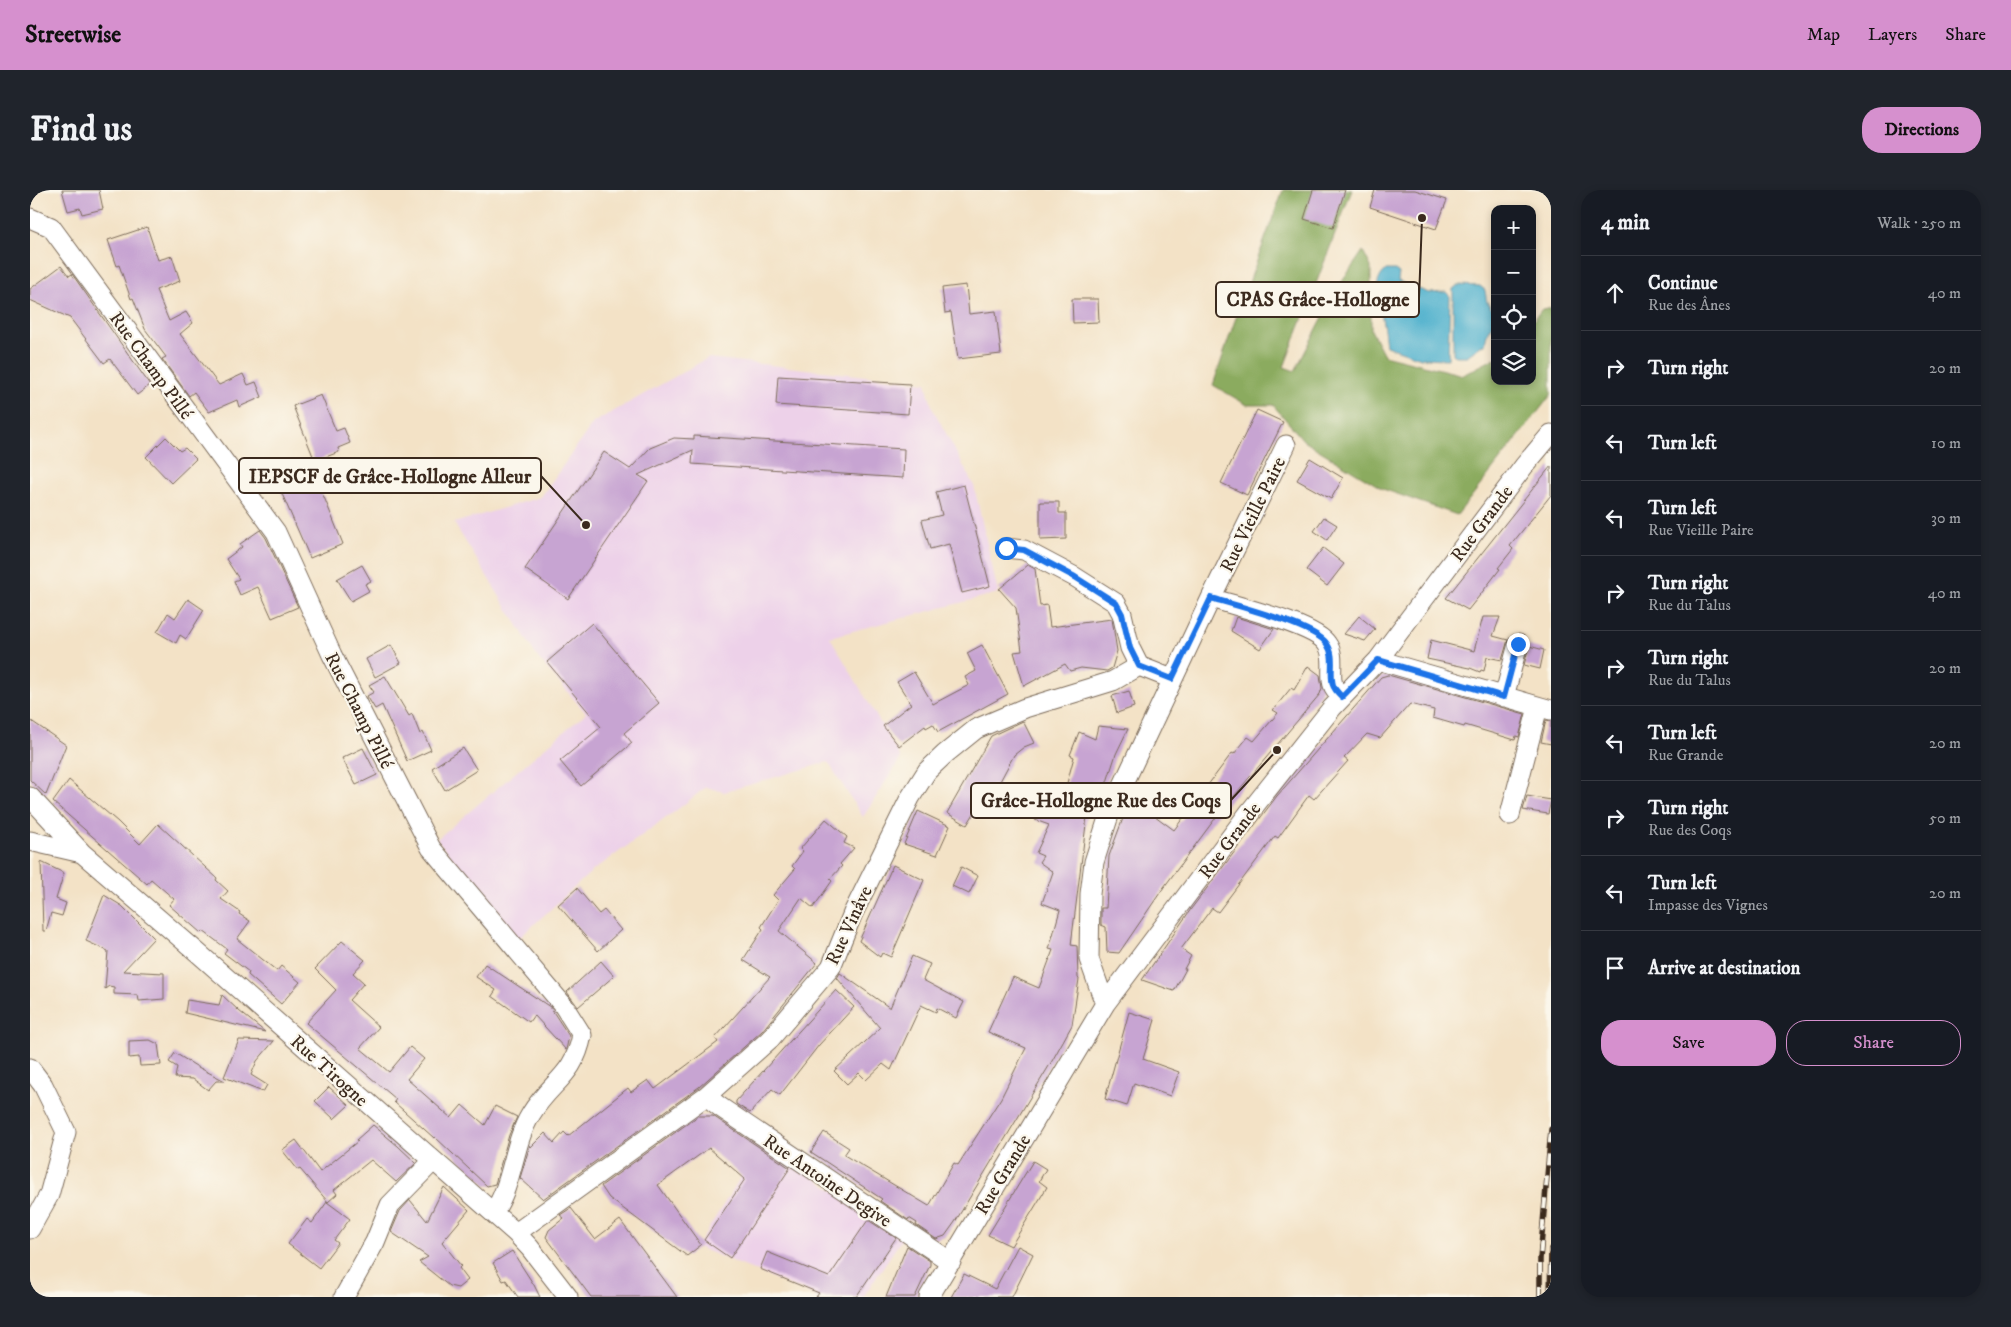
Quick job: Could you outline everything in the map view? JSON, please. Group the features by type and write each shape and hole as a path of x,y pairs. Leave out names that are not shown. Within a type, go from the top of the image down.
{"street":[{"name":"Rue Champ Pillé","path":"30,218 51,227 276,532 332,655 431,848 563,1005 582,1035 579,1052 568,1072 547,1093 531,1114 517,1143 510,1176 502,1200 493,1213"},
{"name":"Rue Grande","path":"929,1297 1105,1004 1248,814 1342,697 1378,660 1524,466 1551,434"},
{"name":"Rue Vieille Paire","path":"1105,1004 1089,959 1090,894 1094,862 1109,815 1172,679 1286,445"},
{"path":"1006,548 1024,550 1075,577 1116,603 1122,614 1130,648 1147,669 1172,679"},
{"path":"1211,598 1301,627 1319,635 1328,644 1332,659 1333,686 1342,697"},
{"path":"1504,697 1518,644"},
{"path":"1378,660 1545,708 1510,815"},
{"name":"Rue Vinâve","path":"516,1233 706,1096 770,1039 831,967 853,913 900,816 933,765 976,729 1025,708 1147,669"},
{"name":"Rue Tirogne","path":"30,797 82,853 516,1233 568,1297"},
{"path":"30,841 82,853"},
{"path":"30,1068 43,1085 66,1132 49,1195 30,1228"},
{"name":"Rue Antoine Degive","path":"706,1096 728,1113 951,1262"},
{"path":"344,1297 375,1242 390,1205 433,1161"}],"shaded area":[{"path":"708,358 926,383 932,407 974,486 998,593 830,637 901,758 863,817 828,762 724,792 706,787 591,872 516,941 437,839 586,713 538,658 454,523 541,497 593,423"},
{"path":"762,1143 903,1237 863,1297 820,1297 697,1247"}],"green space":[{"path":"1283,190 1352,190 1284,367 1295,371 1339,286 1363,251 1371,267 1371,330 1384,355 1463,375 1491,360 1491,385 1536,385 1536,317 1542,309 1551,308 1551,395 1457,515 1383,489 1304,441 1273,405 1247,405 1213,385"}],"water":[{"path":"1386,270 1395,270 1399,273 1398,281 1429,293 1446,292 1450,296 1448,359 1421,358 1386,346 1377,286 1381,275"},
{"path":"1458,285 1480,286 1485,290 1487,302 1491,308 1491,326 1485,343 1467,356 1455,356 1453,354 1453,289"}],"building":[{"path":"62,190 99,190 103,209 82,214 80,208 68,211"},
{"path":"1313,190 1345,190 1333,228 1304,219"},
{"path":"1375,190 1415,190 1447,200 1436,229 1370,207"},
{"path":"147,227 158,260 172,256 180,281 156,290 169,321 186,312 193,323 180,334 219,385 243,374 248,385 256,382 262,397 239,407 237,400 209,412 194,392 189,396 162,359 166,357 145,329 133,298 131,299 119,265 117,266 108,240"},
{"path":"61,266 69,276 72,274 150,385 137,395 110,359 104,363 70,318 30,300 30,289"},
{"path":"966,285 969,314 996,311 1001,354 958,359 951,312 945,313 942,288"},
{"path":"1072,299 1098,299 1099,322 1073,323"},
{"path":"778,376 910,384 908,414 776,405"},
{"path":"321,395 336,431 344,428 350,443 338,448 339,452 315,461 293,406"},
{"path":"1257,410 1283,422 1247,495 1221,483"},
{"path":"694,436 904,449 903,478 692,464 693,450 638,475 648,481 568,599 525,569 604,452 630,469 650,448 674,438 694,439"},
{"path":"166,437 180,451 185,448 196,459 171,483 146,457"},
{"path":"1310,458 1343,478 1331,499 1297,480"},
{"path":"1551,466 1551,495 1510,546 1513,549 1480,595 1468,610 1446,598"},
{"path":"309,472 324,497 343,544 310,558 279,487"},
{"path":"964,485 990,586 962,593 949,544 930,549 922,520 942,515 936,492"},
{"path":"1040,502 1059,502 1059,513 1066,513 1066,539 1040,540"},
{"path":"1324,517 1337,525 1327,540 1314,531"},
{"path":"260,530 266,538 298,607 272,618 258,587 240,595 234,581 239,579 226,559 242,547 240,544"},
{"path":"1323,548 1344,564 1327,586 1306,570"},
{"path":"362,565 371,581 365,584 369,591 351,601 337,579"},
{"path":"1028,565 1035,569 1040,606 1047,605 1050,627 1112,619 1117,651 1112,668 1107,671 1081,668 1070,671 1065,664 1024,686 1014,652 1022,651 1016,608 999,589"},
{"path":"188,599 204,610 186,639 180,635 176,643 157,632 168,613 175,618"},
{"path":"1359,616 1375,629 1365,641 1344,634"},
{"path":"1236,617 1274,629 1260,649 1231,631"},
{"path":"1483,617 1500,617 1493,636 1508,640 1502,660 1487,657 1484,671 1481,670 1480,672 1470,668 1427,659 1431,640 1474,651"},
{"path":"592,623 659,703 624,733 632,743 581,786 560,761 601,727 547,662"},
{"path":"391,645 401,663 375,677 366,659"},
{"path":"982,645 1008,694 938,732 933,724 926,728 925,726 899,746 883,726 911,704 897,682 914,672 933,704 969,685 965,677 976,671 967,653"},
{"path":"1529,646 1544,650 1540,669 1524,665"},
{"path":"1308,666 1320,675 1322,688 1320,694 1217,816 1164,887 1119,953 1107,952 1106,927 1101,925 1101,908 1106,908 1109,856 1135,786 1149,791 1143,807 1174,830 1232,753 1234,754 1248,737 1254,741 1278,713 1273,710 1291,688 1294,690"},
{"path":"1388,675 1525,714 1519,737 1516,736 1515,740 1465,725 1464,727 1433,718 1434,710 1410,704 1380,738 1367,734 1344,758 1348,761 1314,799 1309,795 1278,838 1275,836 1218,912 1212,908 1181,949 1191,956 1174,991 1142,980 1191,909 1277,796 1381,677"},
{"path":"385,676 409,716 412,714 420,734 423,732 431,750 407,761 382,705 375,709 367,696 374,692 369,685"},
{"path":"1129,691 1134,707 1117,713 1112,696"},
{"path":"30,720 66,745 46,795 30,780"},
{"path":"1546,720 1551,721 1551,744 1541,742"},
{"path":"1023,721 1034,743 1024,747 1014,755 997,787 992,784 967,825 947,813 991,736"},
{"path":"1098,726 1128,729 1116,754 1106,785 1091,784 1071,945 1077,946 1079,979 1072,1025 955,1222 945,1236 936,1239 916,1225 917,1223 909,1218 908,1220 880,1201 882,1199 811,1152 824,1132 849,1148 844,1155 929,1206 954,1163 958,1165 1001,1098 1026,1048 988,1032 1013,977 1039,988 1053,950 1049,949 1060,910 1042,903 1053,872 1039,862 1043,856 1036,853 1049,825 1035,820 1042,802 1060,809 1074,757 1070,755 1079,732 1095,739"},
{"path":"363,748 377,775 356,785 342,758"},
{"path":"463,748 477,770 445,790 432,768"},
{"path":"69,780 118,822 140,844 158,824 217,878 216,880 228,891 221,899 250,921 237,939 277,971 281,966 300,982 281,1004 248,975 249,972 224,953 227,949 203,931 201,933 169,905 174,899 151,879 147,884 53,802"},
{"path":"1527,796 1551,800 1548,814 1523,810"},
{"path":"918,811 950,826 937,855 904,844"},
{"path":"826,819 847,837 844,843 854,848 840,864 842,866 830,879 832,881 813,908 801,898 779,931 817,963 762,1031 699,1087 543,1199 520,1178 530,1145 531,1147 545,1133 554,1143 564,1132 568,1136 628,1088 631,1092 648,1080 655,1089 718,1042 715,1038 770,977 743,960 763,929 761,927 778,900 773,895 795,869 792,866 803,851 800,849"},
{"path":"41,862 64,873 56,899 66,903 62,916 51,913 46,931 43,931"},
{"path":"893,865 924,880 891,957 882,953 880,957 859,941"},
{"path":"961,867 978,876 969,894 952,886"},
{"path":"577,888 599,914 604,910 621,930 598,951 558,905"},
{"path":"104,895 122,906 154,938 123,971 164,973 164,999 139,1001 138,995 114,994 114,987 109,986 105,989 108,951 86,941"},
{"path":"342,941 365,960 353,973 364,983 349,1000 379,1027 360,1048 389,1072 410,1047 424,1059 407,1079 451,1118 462,1105 485,1125 495,1106 517,1117 509,1135 495,1184 487,1186 435,1137 394,1102 396,1099 306,1023 336,990 315,969"},
{"path":"912,956 930,964 923,980 964,1002 956,1018 937,1008 936,1012 921,1005 891,1070 883,1064 866,1080 859,1073 847,1084 834,1071 880,1028 837,978 840,973 890,1008"},
{"path":"601,961 614,976 578,1007 567,992"},
{"path":"485,964 550,1007 569,1036 566,1050 534,1015 529,1022 492,996 496,990 476,977"},
{"path":"836,990 854,1007 819,1045 780,1095 772,1089 750,1113 736,1104 736,1101"},
{"path":"222,995 265,1032 185,1013 187,1000 219,1005"},
{"path":"1129,1012 1155,1020 1143,1059 1179,1072 1170,1096 1134,1083 1127,1106 1105,1099"},
{"path":"150,1040 158,1044 161,1065 140,1066 139,1057 129,1058 129,1041"},
{"path":"239,1040 274,1041 257,1061 251,1075 267,1085 263,1092 224,1077"},
{"path":"175,1053 225,1081 216,1081 208,1090 193,1079 175,1078 177,1067 169,1062"},
{"path":"329,1087 349,1105 334,1119 315,1101"},
{"path":"698,1116 713,1116 790,1168 730,1258 704,1240 745,1179 709,1148 658,1185 701,1245 687,1256 609,1198 601,1186"},
{"path":"373,1125 416,1163 396,1182 371,1160 334,1190 337,1194 328,1202 282,1150 296,1140 320,1172 358,1141 356,1140"},
{"path":"1033,1161 1046,1169 1039,1181 1047,1187 1011,1246 988,1235"},
{"path":"444,1187 469,1210 442,1242 461,1266 459,1268 468,1280 458,1288 449,1286 419,1262 428,1257 391,1232 400,1211 410,1200 427,1221"},
{"path":"327,1202 350,1219 334,1240 338,1243 319,1268 288,1244 307,1219 312,1223"},
{"path":"571,1208 595,1239 620,1220 677,1297 591,1297 546,1237 549,1230 564,1218 560,1215"},
{"path":"868,1220 896,1238 856,1297 816,1297 819,1293 760,1269 767,1252 829,1277"},
{"path":"907,1246 930,1261 930,1265 915,1297 886,1297"},
{"path":"1018,1246 1033,1254 1012,1297 951,1297 964,1274 995,1289"},
{"path":"512,1251 540,1297 518,1297 506,1280 503,1281 493,1263"}],"railway":[{"path":"1540,1297 1540,1259 1551,1129"},
{"path":"1550,1297 1551,1249"}],"place":[{"name":"CPAS Grâce-Hollogne","path":"1422,218"},
{"name":"IEPSCF de Grâce-Hollogne Alleur","path":"586,525"},
{"name":"Grâce-Hollogne Rue des Coqs","path":"1277,750"}],"route":[{"path":"1006,548 1024,550 1075,577 1116,603 1122,614 1130,648 1139,666 1172,679 1179,668 1211,598 1301,627 1319,635 1328,644 1332,659 1333,686 1342,697 1378,660 1504,697 1518,644"}]}
